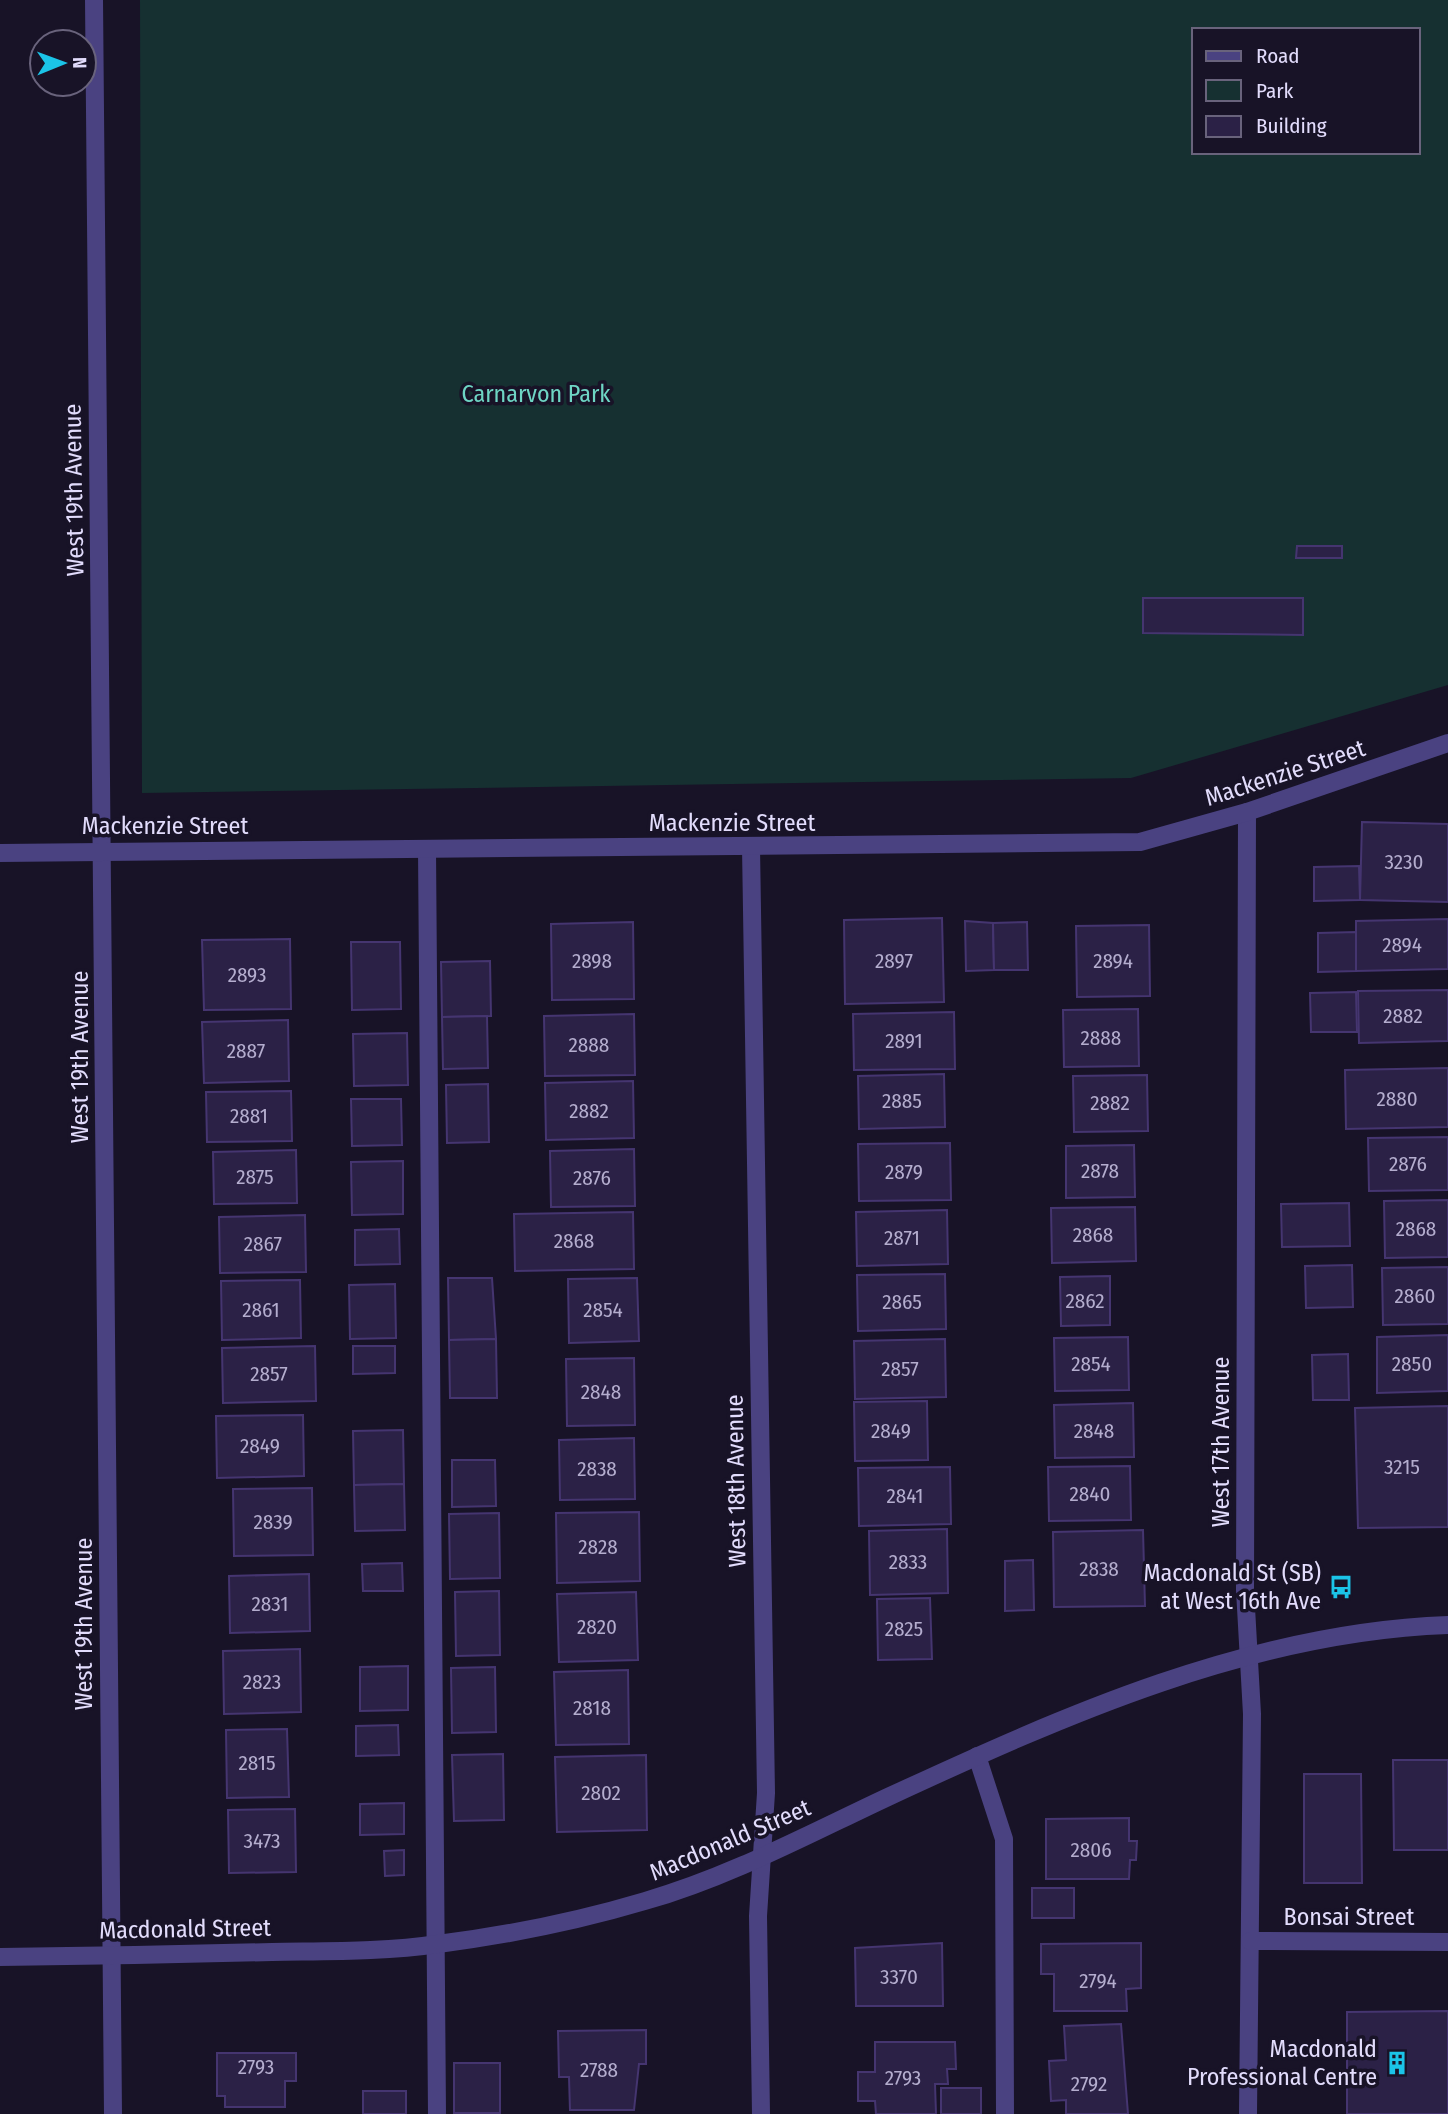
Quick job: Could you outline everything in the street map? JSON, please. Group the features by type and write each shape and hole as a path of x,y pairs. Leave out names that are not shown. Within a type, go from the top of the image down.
{"street":[{"name":"West 19th Avenue","path":"94,0 113,2114"},
{"name":"Mackenzie Street","path":"0,853 1140,842 1247,812 1448,743"},
{"name":"West 17th Avenue","path":"1247,812 1245,1590 1252,1714 1248,2114"},
{"name":"West 18th Avenue","path":"751,847 766,1793 758,1916 761,2114"},
{"path":"426,849 437,2114"},
{"name":"Macdonald Street","path":"0,1957 435,1945 548,1925 648,1901 762,1857 977,1756 1116,1698 1248,1656 1363,1632 1448,1625"},
{"path":"977,1756 1004,1839 1005,2114"},
{"name":"Bonsai Street","path":"1250,1941 1448,1942"}],"green space":[{"name":"Carnarvon Park","path":"140,0 1448,0 1448,685 1131,778 142,793"}],"building":[{"path":"1297,546 1342,546 1342,558 1296,558"},
{"path":"1143,598 1303,598 1303,635 1143,633"},
{"path":"1362,822 1448,824 1448,902 1360,900"},
{"path":"1359,866 1360,900 1314,901 1314,867"},
{"path":"942,918 944,1002 845,1004 844,920"},
{"path":"1448,919 1448,969 1356,971 1356,921"},
{"path":"965,921 993,923 994,970 966,971"},
{"path":"633,922 634,999 552,1000 551,924"},
{"path":"1027,922 1028,970 994,970 993,923"},
{"path":"1149,925 1150,996 1077,997 1076,926"},
{"path":"1356,932 1356,971 1318,972 1318,933"},
{"path":"290,939 291,1009 204,1010 202,940"},
{"path":"351,942 400,942 401,1009 352,1010"},
{"path":"490,961 491,1016 442,1017 441,962"},
{"path":"1448,990 1448,1041 1359,1043 1358,991"},
{"path":"1356,992 1357,1032 1311,1032 1310,993"},
{"path":"1138,1009 1139,1066 1064,1067 1063,1010"},
{"path":"954,1012 955,1069 854,1070 853,1014"},
{"path":"634,1014 635,1075 545,1076 544,1016"},
{"path":"487,1016 488,1068 443,1069 442,1017"},
{"path":"288,1020 289,1081 204,1083 202,1022"},
{"path":"407,1033 408,1085 354,1086 353,1034"},
{"path":"1448,1068 1448,1127 1346,1129 1345,1070"},
{"path":"944,1074 945,1127 859,1129 858,1076"},
{"path":"1147,1075 1148,1131 1074,1132 1073,1076"},
{"path":"633,1081 634,1138 546,1140 545,1083"},
{"path":"488,1084 489,1142 447,1143 446,1085"},
{"path":"291,1091 292,1141 207,1142 206,1092"},
{"path":"351,1099 401,1099 402,1145 352,1146"},
{"path":"1448,1137 1448,1190 1369,1191 1368,1138"},
{"path":"950,1143 951,1200 859,1201 858,1144"},
{"path":"1134,1145 1135,1197 1066,1198 1066,1146"},
{"path":"634,1149 635,1206 551,1207 550,1151"},
{"path":"296,1150 297,1203 214,1204 213,1152"},
{"path":"403,1161 403,1214 352,1215 351,1162"},
{"path":"1448,1200 1448,1257 1385,1258 1384,1201"},
{"path":"1349,1203 1350,1246 1282,1247 1281,1204"},
{"path":"1135,1207 1136,1261 1052,1263 1051,1208"},
{"path":"947,1210 948,1264 857,1266 856,1212"},
{"path":"633,1212 634,1269 515,1271 514,1214"},
{"path":"305,1215 306,1272 220,1273 219,1217"},
{"path":"399,1229 400,1264 355,1265 355,1230"},
{"path":"1352,1265 1353,1307 1306,1308 1305,1266"},
{"path":"1448,1267 1448,1324 1383,1325 1382,1268"},
{"path":"945,1274 946,1329 858,1331 857,1275"},
{"path":"1110,1276 1110,1325 1061,1326 1060,1277"},
{"path":"448,1278 492,1278 496,1339 449,1340"},
{"path":"637,1278 639,1341 569,1343 568,1279"},
{"path":"300,1280 301,1338 222,1340 221,1281"},
{"path":"395,1284 396,1338 350,1339 349,1285"},
{"path":"1448,1335 1448,1391 1377,1393 1377,1337"},
{"path":"1128,1337 1129,1390 1055,1391 1054,1338"},
{"path":"496,1339 497,1398 450,1398 449,1340"},
{"path":"945,1339 946,1397 855,1399 854,1341"},
{"path":"315,1346 316,1401 223,1403 222,1348"},
{"path":"353,1346 395,1346 395,1373 353,1374"},
{"path":"1348,1354 1349,1400 1313,1400 1312,1355"},
{"path":"634,1358 635,1425 567,1426 566,1359"},
{"path":"927,1401 928,1460 855,1461 854,1402"},
{"path":"1133,1403 1134,1457 1055,1458 1054,1405"},
{"path":"1448,1406 1448,1527 1358,1528 1355,1408"},
{"path":"303,1415 304,1476 217,1478 216,1416"},
{"path":"403,1430 404,1484 354,1485 353,1431"},
{"path":"634,1438 635,1499 560,1500 559,1440"},
{"path":"452,1460 495,1460 496,1506 452,1507"},
{"path":"1130,1466 1131,1520 1049,1521 1048,1467"},
{"path":"950,1467 951,1524 859,1526 858,1468"},
{"path":"404,1484 405,1530 355,1531 354,1485"},
{"path":"312,1488 313,1555 234,1556 233,1489"},
{"path":"639,1512 640,1581 557,1583 556,1513"},
{"path":"499,1513 500,1578 450,1579 449,1514"},
{"path":"947,1529 948,1593 870,1595 869,1531"},
{"path":"1143,1530 1145,1606 1054,1607 1053,1532"},
{"path":"1033,1560 1034,1610 1005,1611 1005,1561"},
{"path":"402,1563 403,1591 363,1591 362,1564"},
{"path":"309,1574 310,1631 230,1633 229,1576"},
{"path":"499,1591 500,1655 456,1656 455,1592"},
{"path":"636,1592 638,1660 559,1662 557,1594"},
{"path":"930,1598 932,1659 878,1660 877,1599"},
{"path":"300,1649 301,1712 224,1714 223,1651"},
{"path":"408,1666 408,1710 360,1711 360,1667"},
{"path":"495,1667 496,1732 452,1733 451,1668"},
{"path":"628,1670 629,1744 556,1745 554,1672"},
{"path":"398,1725 399,1755 356,1756 356,1726"},
{"path":"287,1729 289,1797 227,1798 226,1730"},
{"path":"503,1754 504,1820 454,1821 452,1755"},
{"path":"646,1755 647,1830 557,1832 555,1757"},
{"path":"1393,1760 1448,1760 1448,1850 1394,1850"},
{"path":"1304,1774 1361,1774 1362,1883 1304,1883"},
{"path":"404,1803 404,1834 360,1835 360,1804"},
{"path":"295,1809 296,1872 229,1873 228,1810"},
{"path":"1129,1818 1129,1841 1137,1841 1136,1860 1130,1860 1129,1879 1046,1879 1046,1819"},
{"path":"404,1850 404,1875 385,1876 384,1851"},
{"path":"1032,1888 1074,1888 1074,1918 1032,1918"},
{"path":"942,1943 943,2006 856,2006 855,1948"},
{"path":"1141,1943 1141,1988 1126,1989 1127,2011 1054,2011 1054,1974 1041,1974 1041,1944"},
{"name":"Macdonald Professional Centre","path":"1448,2011 1448,2114 1347,2114 1347,2012"},
{"path":"1121,2024 1128,2114 1066,2114 1066,2100 1051,2101 1049,2061 1066,2060 1064,2026"},
{"path":"646,2030 646,2064 639,2064 634,2110 570,2110 569,2077 559,2077 558,2031"},
{"path":"875,2042 955,2042 956,2069 947,2069 948,2084 935,2084 936,2114 876,2114 875,2101 858,2101 858,2072 875,2072"},
{"path":"217,2053 296,2053 296,2081 285,2081 285,2107 225,2107 225,2096 217,2096"},
{"path":"454,2063 500,2063 500,2113 454,2113"},
{"path":"941,2088 981,2088 981,2114 941,2114"},
{"path":"363,2091 406,2091 406,2114 363,2114"}],"place":[{"name":"Macdonald St (SB) at West 16th Ave","path":"1341,1587"},
{"name":"Macdonald Professional Centre","path":"1397,2063"}]}
